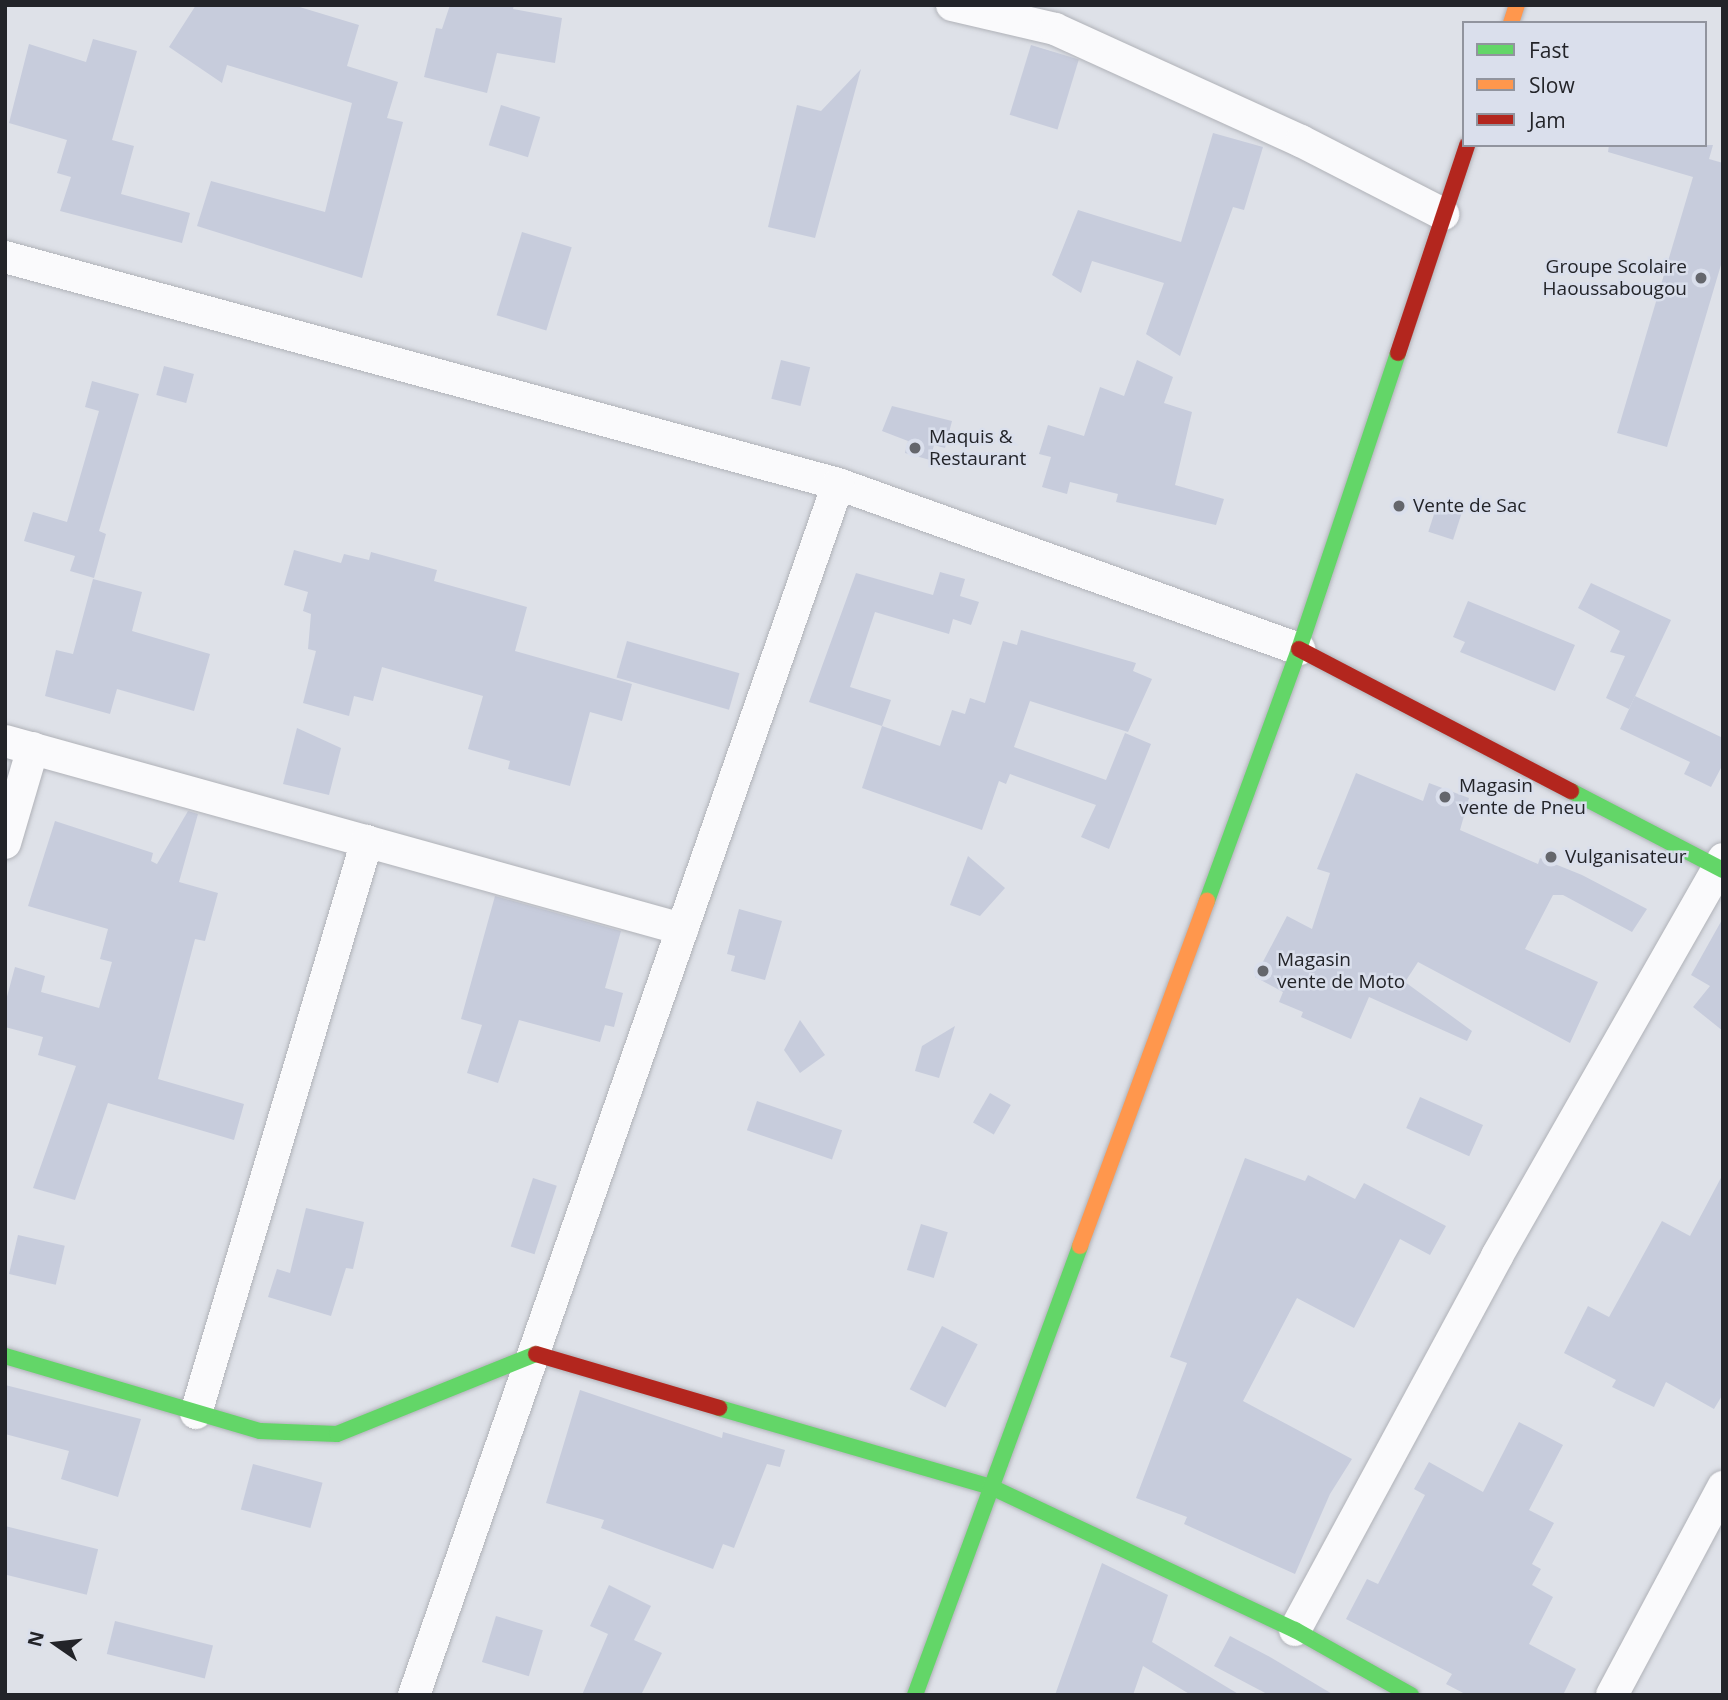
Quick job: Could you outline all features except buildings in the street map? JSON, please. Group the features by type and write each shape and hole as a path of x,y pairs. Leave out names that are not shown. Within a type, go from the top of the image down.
{"street":[{"path":"952,5 1058,17 1443,214"},
{"path":"915,1695 1298,649 1466,147"},
{"path":"5,257 838,484 1298,649 1721,866 1497,1256 1295,1630"},
{"path":"414,1695 838,484"},
{"path":"5,843 19,744 682,929"},
{"path":"196,1413 368,841"},
{"path":"5,1356 260,1431 337,1433 534,1354 991,1487 1295,1630 1410,1695"},
{"path":"1612,1695 1723,1487"}],"traffic: fast":[{"path":"1207,901 1299,649 1398,353"},
{"path":"1571,791 1723,870"},
{"path":"915,1695 1080,1246"},
{"path":"5,1356 260,1431 337,1434 536,1354"},
{"path":"719,1408 991,1487 1295,1630 1411,1695"}],"traffic: slow":[{"path":"1512,21 1517,5"},
{"path":"1080,1246 1207,901"}],"traffic: jam":[{"path":"1398,353 1466,147"},
{"path":"1299,649 1571,791"},
{"path":"536,1354 719,1408"}],"place":[{"name":"Groupe Scolaire Haoussabougou","path":"1701,278"},
{"name":"Maquis & Restaurant","path":"915,448"},
{"name":"Vente de Sac","path":"1399,506"},
{"name":"Magasin vente de Pneu","path":"1445,797"},
{"name":"Vulganisateur","path":"1551,857"},
{"name":"Magasin vente de Moto","path":"1263,971"}]}
